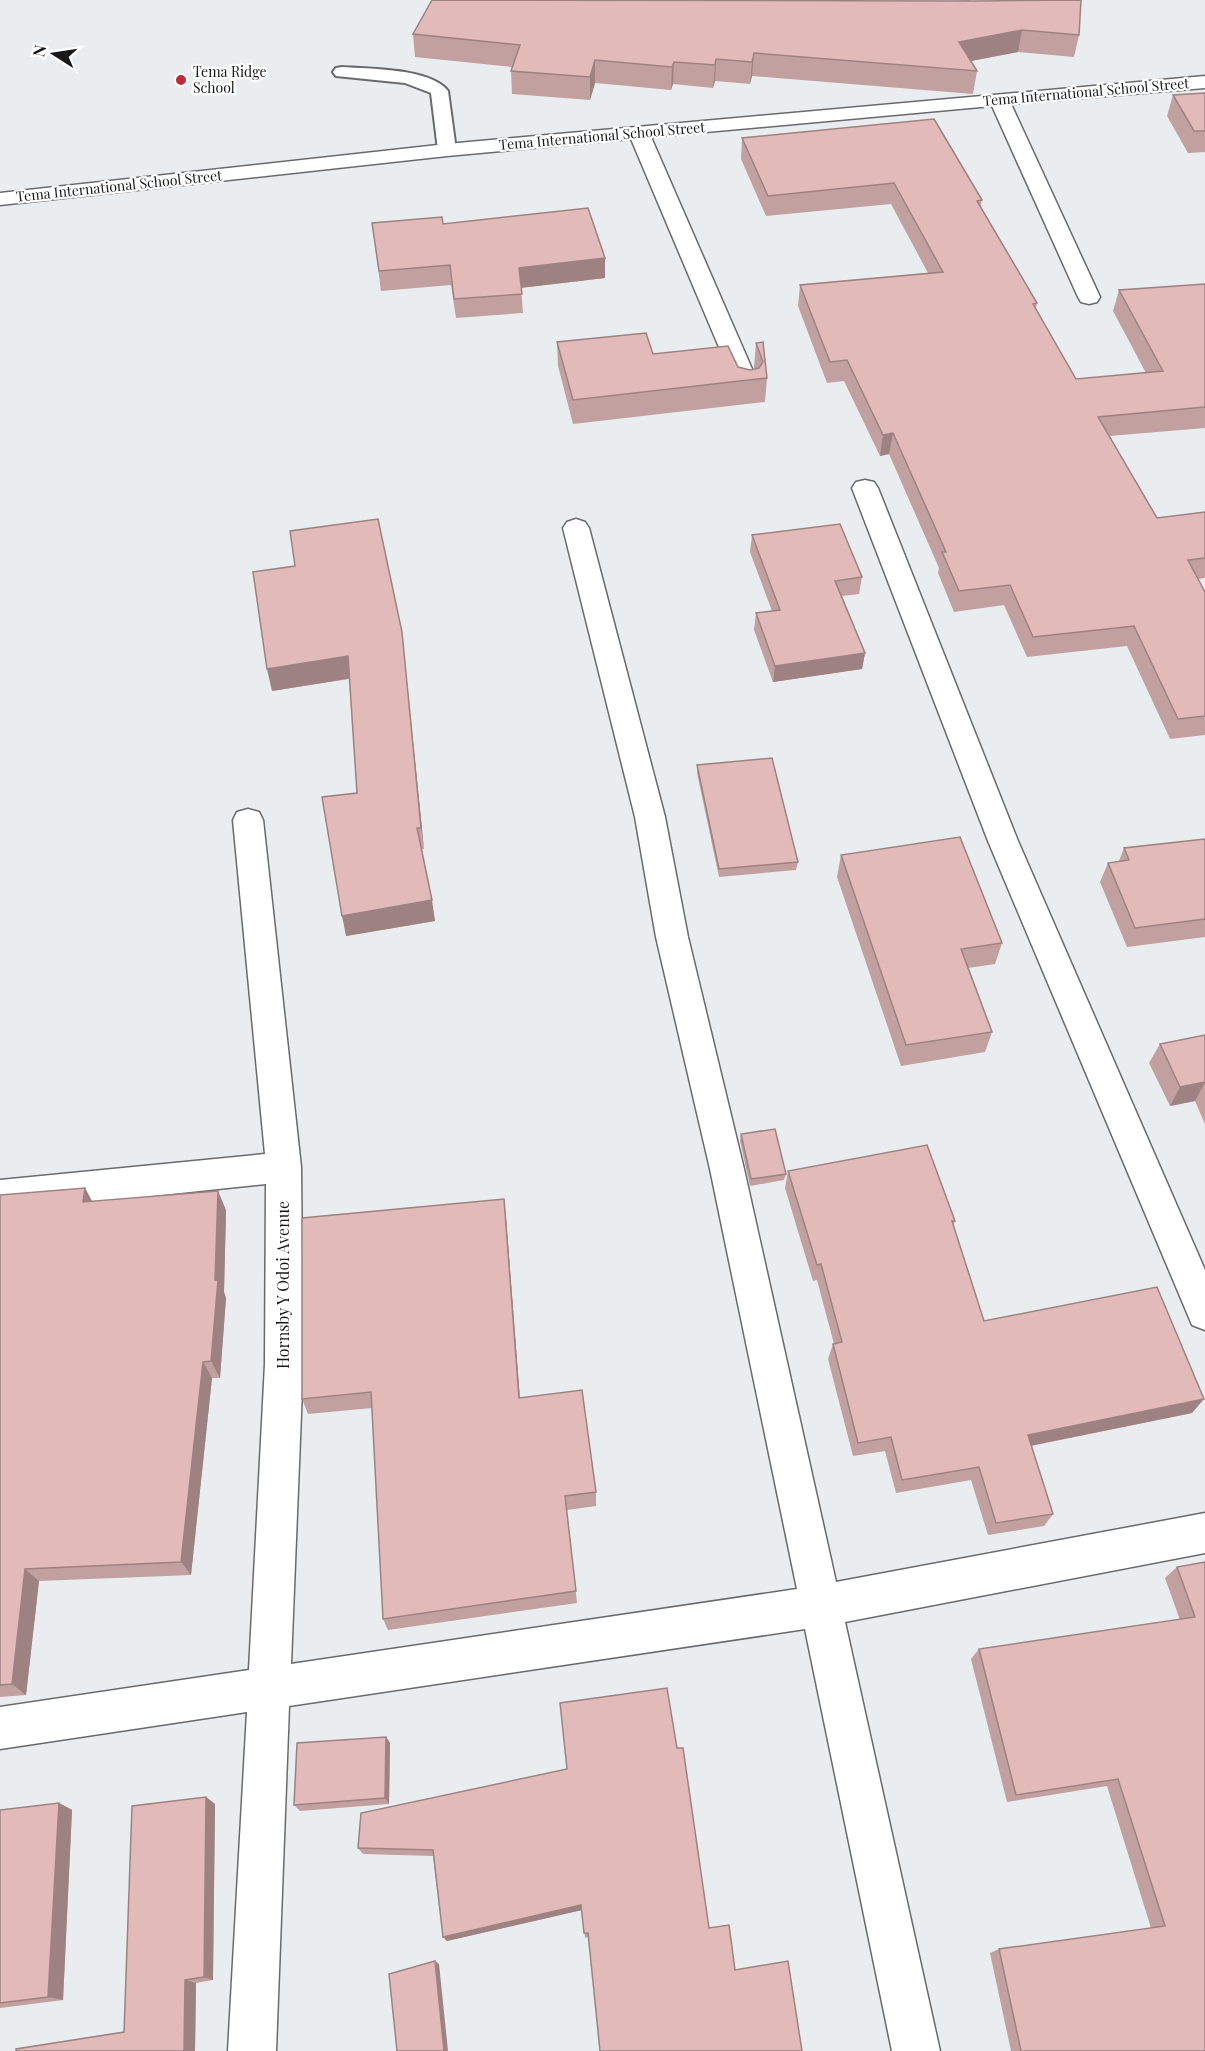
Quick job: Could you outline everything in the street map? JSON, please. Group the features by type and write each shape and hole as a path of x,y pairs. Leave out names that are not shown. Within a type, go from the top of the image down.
{"street":[{"name":"Tema International School Street","path":"0,199 447,150 1205,82"},
{"path":"999,99 1089,297"},
{"path":"638,132 747,385"},
{"path":"865,488 1003,841 1205,1313"},
{"path":"576,528 650,817 672,937 734,1202 916,2051"},
{"name":"Hornsby Y Odoi Avenue","path":"248,820 284,1167 284,1364 252,2051"},
{"path":"0,1196 284,1167"},
{"path":"0,1728 819,1606 1205,1533"}],"lane":[{"path":"342,72 414,80 429,84 439,91 447,150"}],"building":[{"path":"432,0 1081,0 1079,35 1022,30 959,42 977,71 754,53 752,62 716,59 715,65 674,62 672,67 595,60 590,77 511,71 520,45 413,34"},
{"path":"1205,93 1205,131 1194,131 1173,95"},
{"path":"934,119 982,200 977,201 1037,303 1033,304 1076,379 1163,371 1119,290 1205,284 1205,407 1098,417 1157,518 1205,512 1205,558 1188,560 1205,592 1205,716 1178,719 1134,626 1033,637 1010,585 959,591 942,552 946,552 893,433 883,435 847,360 830,362 800,285 943,272 894,183 768,196 742,138"},
{"path":"588,208 605,258 519,268 522,294 454,299 450,265 379,271 372,223 442,217 443,224"},
{"path":"646,333 653,354 728,346 738,367 750,370 759,368 763,362 756,343 763,342 767,378 573,400 557,342"},
{"path":"378,519 402,632 421,828 417,828 432,900 342,916 322,797 357,793 348,656 267,669 253,572 295,566 290,531"},
{"path":"840,524 862,577 835,581 865,653 775,666 756,613 780,610 752,535"},
{"path":"772,758 798,862 719,869 697,765"},
{"path":"960,837 1002,943 961,949 992,1032 906,1045 841,855"},
{"path":"1205,839 1205,919 1135,928 1108,863 1129,860 1124,848"},
{"path":"1205,1035 1205,1082 1180,1087 1160,1044"},
{"path":"775,1129 786,1174 751,1179 741,1134"},
{"path":"927,1145 955,1221 952,1221 984,1321 1157,1287 1204,1399 1028,1435 1053,1514 996,1523 979,1467 902,1480 891,1437 858,1443 833,1344 842,1342 821,1264 817,1265 788,1171"},
{"path":"85,1188 83,1202 218,1191 215,1280 218,1280 211,1361 203,1362 181,1562 25,1569 12,1684 0,1685 0,1195"},
{"path":"504,1199 519,1398 582,1390 596,1492 565,1496 576,1591 383,1619 371,1392 302,1399 302,1218"},
{"path":"1205,1562 1205,2051 1021,2051 999,1949 1165,1926 1118,1779 1016,1795 979,1649 1195,1617 1177,1567"},
{"path":"667,1688 677,1748 683,1748 709,1928 729,1925 735,1970 788,1961 802,2051 600,2051 588,1933 584,1933 581,1905 443,1937 433,1850 358,1848 361,1813 567,1769 560,1703"},
{"path":"386,1737 385,1798 294,1805 297,1743"},
{"path":"206,1797 204,1977 185,1980 184,2051 16,2051 16,2049 124,2032 132,1806"},
{"path":"59,1803 48,1997 0,2003 0,1810"},
{"path":"435,1961 444,2051 397,2051 389,1974"}],"place":[{"name":"Tema Ridge School","path":"181,80"}]}
